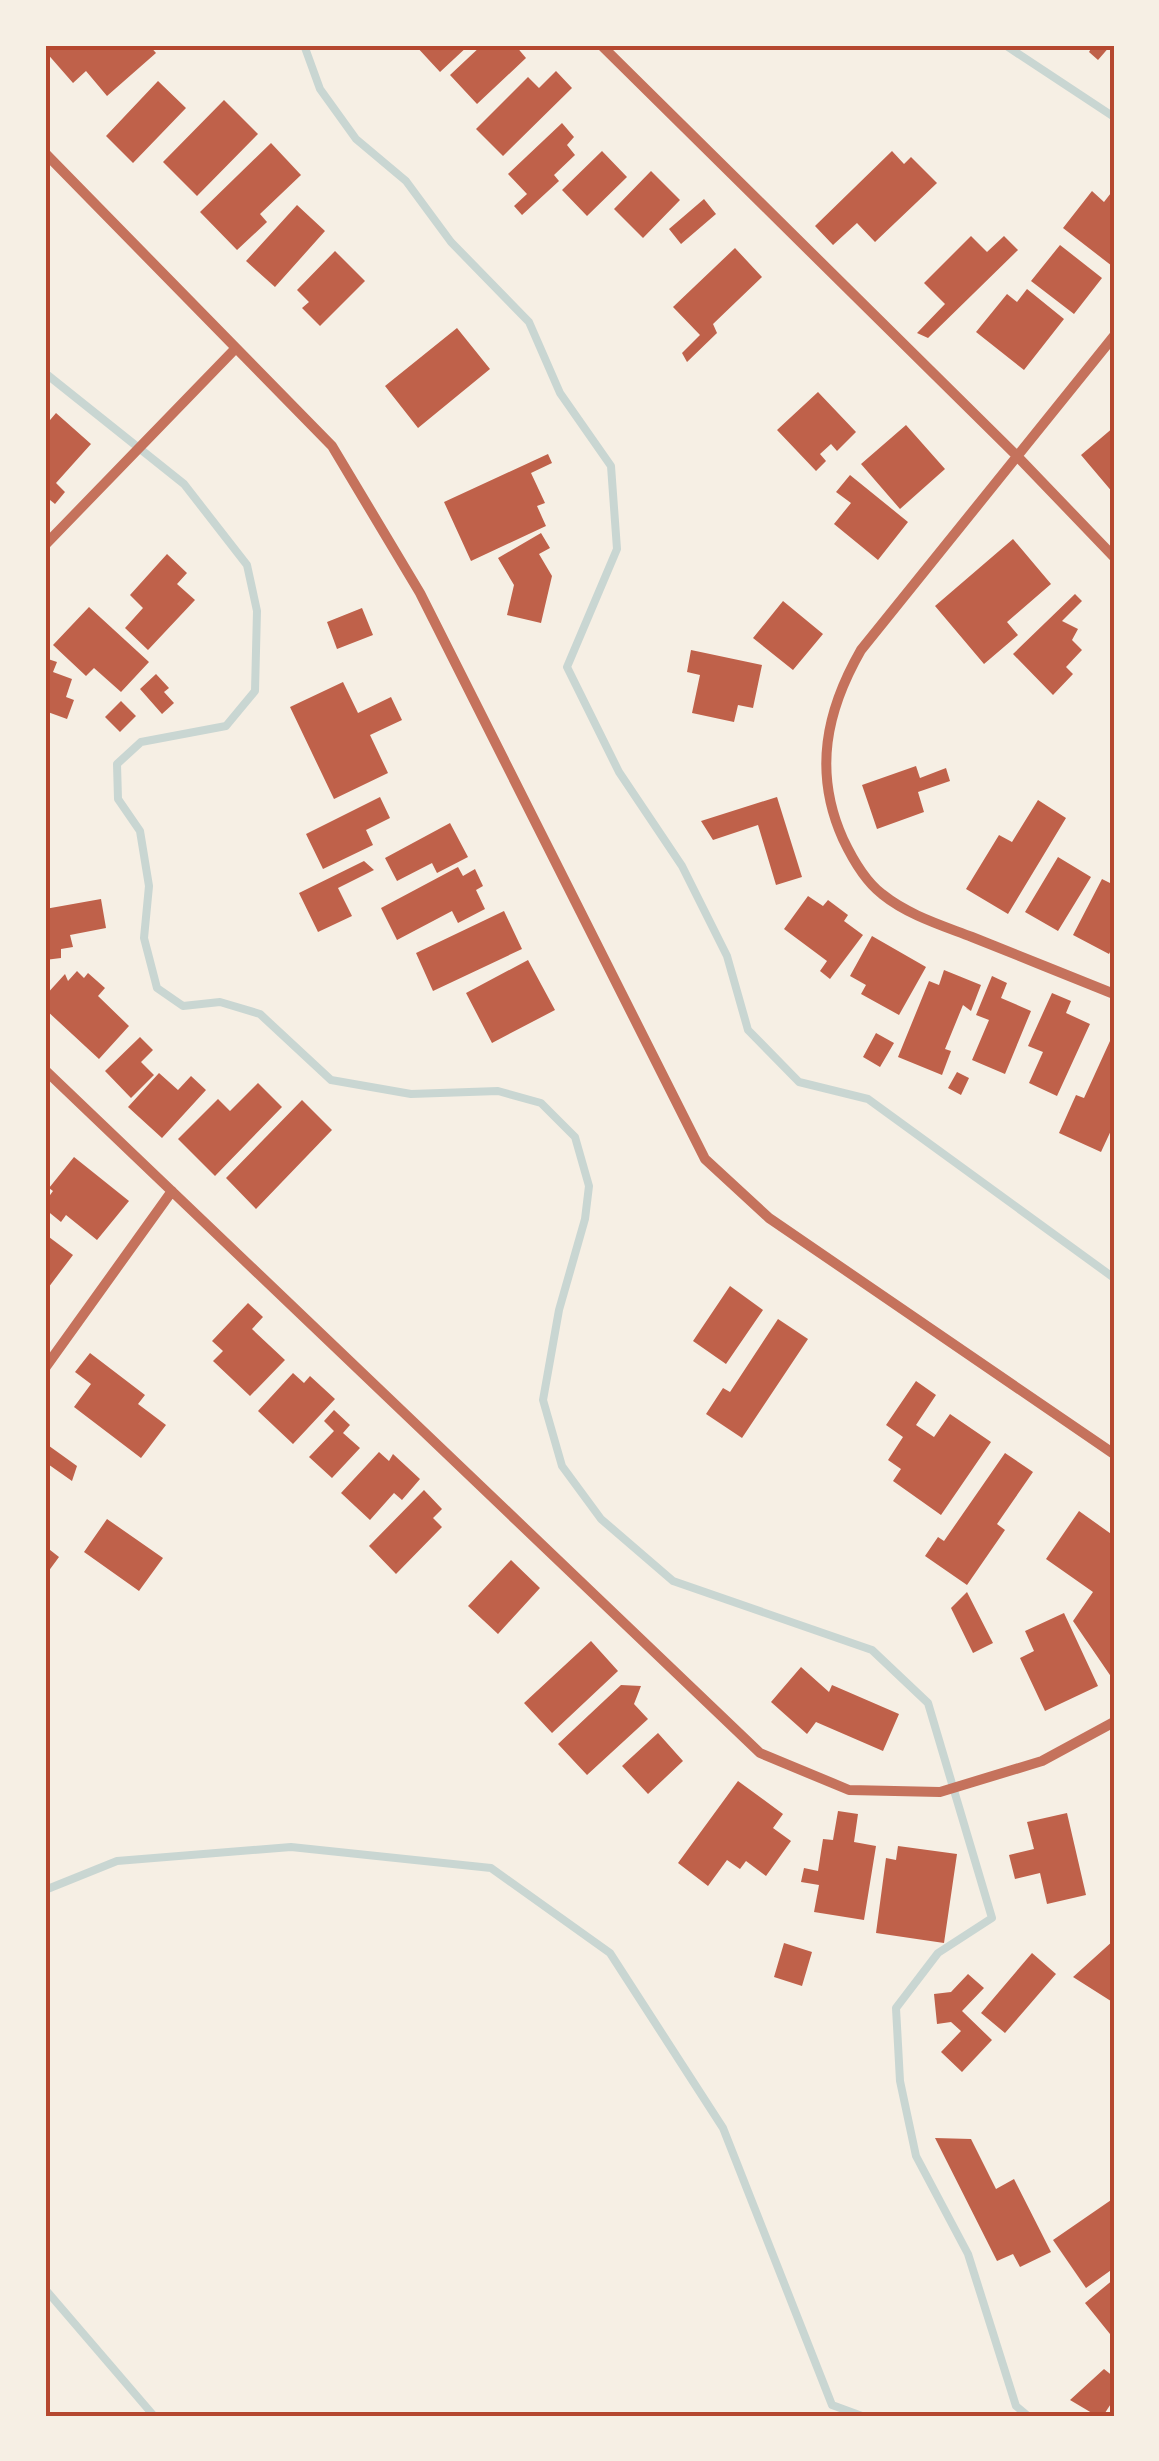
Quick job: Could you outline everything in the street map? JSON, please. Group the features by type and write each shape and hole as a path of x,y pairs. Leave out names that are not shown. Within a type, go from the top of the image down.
{"street":[{"path":"601,45 1114,558"},
{"path":"45,153 332,446 420,593 705,1159 768,1218 1114,1454"},
{"path":"1114,336 861,650 834,705 826,738 825,782 848,850 878,891 893,903 1114,994"},
{"path":"45,545 235,349"},
{"path":"45,1070 760,1753 848,1790 940,1792 1042,1761 1114,1722"},
{"path":"45,1368 172,1191"}],"building":[{"path":"45,45 149,45 156,53 107,96 86,71 73,83 45,51"},
{"path":"415,45 469,45 440,72"},
{"path":"482,45 515,45 526,58 477,104 450,75"},
{"path":"1093,45 1111,45 1098,60 1089,52"},
{"path":"556,71 572,88 503,156 476,129 528,77 539,88"},
{"path":"158,81 186,108 133,163 106,136"},
{"path":"224,100 258,134 197,196 163,162"},
{"path":"562,123 574,137 567,145 575,155 554,175 559,181 522,215 514,206 527,194 508,174"},
{"path":"271,143 301,175 260,214 267,222 237,250 200,212"},
{"path":"602,151 627,177 587,216 562,190"},
{"path":"892,151 904,164 911,157 937,183 875,242 857,223 833,245 815,226"},
{"path":"651,171 680,200 643,238 614,209"},
{"path":"1114,189 1114,220 1110,225 1114,229 1112,266 1063,228 1092,191 1104,202"},
{"path":"704,199 716,214 681,244 669,229"},
{"path":"297,205 325,231 275,287 246,261"},
{"path":"971,236 987,252 1004,236 1018,250 928,338 917,333 945,304 924,283"},
{"path":"1060,245 1102,278 1074,314 1031,281"},
{"path":"735,248 762,277 713,324 717,333 687,362 682,353 700,335 673,307"},
{"path":"335,251 365,281 320,326 302,308 309,302 297,290"},
{"path":"1027,289 1064,319 1024,370 976,332 1007,294 1017,302"},
{"path":"457,328 490,369 418,428 385,386"},
{"path":"818,392 856,432 837,451 831,444 820,454 826,461 816,471 777,430"},
{"path":"56,413 91,444 56,483 65,492 55,504 45,496 45,426"},
{"path":"906,425 945,469 900,509 861,464"},
{"path":"1114,427 1114,494 1081,455"},
{"path":"548,454 552,463 531,473 545,503 537,506 546,526 471,561 444,502"},
{"path":"850,475 908,522 878,560 834,524 851,503 836,492"},
{"path":"541,533 550,548 539,554 552,576 541,623 507,615 514,585 498,558"},
{"path":"1013,539 1051,584 1007,622 1018,635 984,664 935,606"},
{"path":"167,554 187,573 177,584 195,600 148,650 125,628 143,608 130,595"},
{"path":"1075,594 1082,601 1062,621 1078,629 1072,640 1082,650 1066,667 1073,674 1053,695 1013,654"},
{"path":"783,601 823,634 793,670 753,638"},
{"path":"89,607 149,662 121,692 94,668 86,676 53,645"},
{"path":"362,608 373,635 337,649 327,622"},
{"path":"691,650 762,665 753,708 738,705 734,722 692,713 700,675 687,672"},
{"path":"45,658 57,662 53,672 72,679 66,697 74,700 67,719 45,711"},
{"path":"156,674 169,688 164,692 174,703 162,714 140,689"},
{"path":"343,682 358,713 391,697 402,720 370,735 388,773 334,799 290,707"},
{"path":"121,701 136,716 120,732 105,717"},
{"path":"916,766 920,778 946,768 950,781 918,792 924,812 877,829 862,785"},
{"path":"380,797 390,818 366,830 373,845 323,869 306,834"},
{"path":"777,797 802,877 776,885 758,825 713,840 701,821"},
{"path":"1038,800 1066,818 1008,914 966,889 999,835 1012,842"},
{"path":"450,823 468,857 437,873 432,863 397,881 385,858"},
{"path":"1058,857 1091,877 1058,931 1025,912"},
{"path":"364,861 374,870 338,888 352,916 318,932 299,893"},
{"path":"458,867 463,876 475,869 483,886 476,890 485,909 458,923 452,911 397,940 381,908"},
{"path":"1102,879 1114,885 1114,944 1109,954 1073,935"},
{"path":"808,896 823,906 828,900 848,915 844,921 863,935 830,979 820,971 827,961 784,929"},
{"path":"101,899 106,928 70,935 73,947 61,949 61,958 45,960 45,909"},
{"path":"504,911 522,949 433,991 416,953"},
{"path":"872,936 926,967 899,1015 861,994 866,985 850,976"},
{"path":"528,960 555,1010 492,1043 466,993"},
{"path":"944,970 981,985 971,1011 963,1005 945,1049 951,1051 942,1075 898,1057 929,981 939,985"},
{"path":"77,971 84,978 88,973 105,988 98,996 129,1026 99,1059 45,1009 45,996 65,974 68,981"},
{"path":"992,976 1007,983 1001,998 1031,1011 1005,1074 972,1060 989,1020 976,1015"},
{"path":"1052,993 1071,1001 1066,1013 1090,1024 1057,1096 1029,1083 1043,1052 1028,1046"},
{"path":"876,1033 894,1043 880,1067 863,1057"},
{"path":"140,1037 153,1050 141,1062 154,1075 131,1098 105,1071"},
{"path":"1110,1041 1114,1043 1114,1124 1101,1152 1059,1133 1076,1095 1084,1098"},
{"path":"957,1072 969,1078 961,1095 948,1088"},
{"path":"159,1073 178,1090 191,1076 206,1090 162,1138 128,1107"},
{"path":"258,1083 282,1107 215,1176 178,1139 218,1099 230,1111"},
{"path":"302,1100 332,1130 256,1209 226,1178"},
{"path":"74,1157 129,1201 97,1240 66,1215 61,1222 45,1209 53,1191 49,1188"},
{"path":"45,1234 73,1255 45,1292"},
{"path":"730,1286 763,1310 726,1364 693,1341"},
{"path":"248,1303 263,1317 252,1329 285,1360 250,1396 213,1361 223,1351 212,1341"},
{"path":"778,1319 808,1339 742,1438 706,1414 723,1388 730,1392"},
{"path":"90,1353 145,1395 138,1404 166,1425 141,1458 74,1407 91,1384 75,1372"},
{"path":"293,1373 304,1383 310,1376 335,1399 293,1444 258,1411"},
{"path":"916,1381 936,1395 916,1425 934,1437 950,1414 991,1442 941,1515 893,1481 901,1469 888,1460 903,1437 886,1425"},
{"path":"334,1410 350,1425 343,1433 360,1448 332,1478 309,1457 334,1431 324,1421"},
{"path":"45,1443 77,1466 72,1481 45,1462"},
{"path":"379,1452 389,1461 393,1454 420,1479 402,1500 394,1493 370,1520 341,1493"},
{"path":"1005,1453 1033,1472 997,1524 1005,1530 967,1585 925,1556 938,1537 944,1541"},
{"path":"424,1490 442,1509 433,1518 442,1527 396,1574 369,1546"},
{"path":"1079,1511 1114,1536 1114,1681 1073,1621 1093,1592 1046,1559"},
{"path":"107,1519 163,1558 139,1591 84,1552"},
{"path":"45,1546 59,1557 45,1576"},
{"path":"511,1560 540,1588 498,1634 468,1606"},
{"path":"967,1592 993,1643 973,1653 951,1608"},
{"path":"1064,1613 1098,1686 1045,1711 1020,1658 1034,1651 1025,1631"},
{"path":"591,1641 618,1671 552,1733 524,1703"},
{"path":"801,1667 829,1692 832,1685 899,1714 883,1751 816,1722 807,1734 771,1702"},
{"path":"621,1685 641,1686 634,1704 648,1719 587,1775 558,1744"},
{"path":"658,1733 683,1761 648,1794 622,1766"},
{"path":"738,1781 783,1814 773,1828 791,1841 766,1876 746,1861 740,1869 727,1860 708,1886 678,1863"},
{"path":"838,1811 858,1814 854,1842 876,1846 864,1920 814,1912 819,1885 801,1882 804,1868 818,1871 823,1839 833,1840"},
{"path":"1067,1813 1086,1895 1047,1904 1040,1873 1015,1879 1009,1855 1034,1849 1027,1822"},
{"path":"898,1846 957,1854 944,1943 876,1933 886,1858 896,1860"},
{"path":"1114,1940 1114,2003 1073,1977"},
{"path":"784,1943 812,1952 802,1986 774,1977"},
{"path":"1032,1953 1056,1974 1005,2033 981,2013"},
{"path":"968,1974 984,1988 962,2011 992,2040 962,2072 941,2052 961,2031 951,2022 937,2024 934,1994 951,1992"},
{"path":"935,2138 971,2139 996,2189 1014,2179 1051,2252 1020,2267 1013,2254 997,2261"},
{"path":"1114,2198 1114,2268 1086,2288 1053,2240"},
{"path":"1114,2279 1114,2339 1085,2303"},
{"path":"1104,2369 1114,2377 1114,2399 1103,2416 1097,2416 1070,2400"}],"waterway":[{"path":"304,45 320,89 356,139 406,181 451,242 529,322 560,393 611,466 617,549 567,667 619,772 682,866 727,956 748,1030 799,1082 868,1099 1114,1278"},
{"path":"1005,45 1114,117"},
{"path":"45,373 184,484 247,565 257,611 255,691 226,726 141,742 117,764 118,799 140,831 149,886 144,938 157,988 183,1006 220,1002 260,1014 331,1080 411,1094 498,1091 541,1103 575,1137 589,1186 585,1219 559,1310 543,1400 562,1466 601,1519 673,1581 872,1650 928,1703 992,1918 938,1953 896,2008 900,2081 916,2156 968,2254 1016,2406 1028,2416"},
{"path":"45,1890 117,1861 291,1847 491,1868 610,1953 723,2128 832,2405 862,2416"},
{"path":"45,2289 154,2416"}]}
